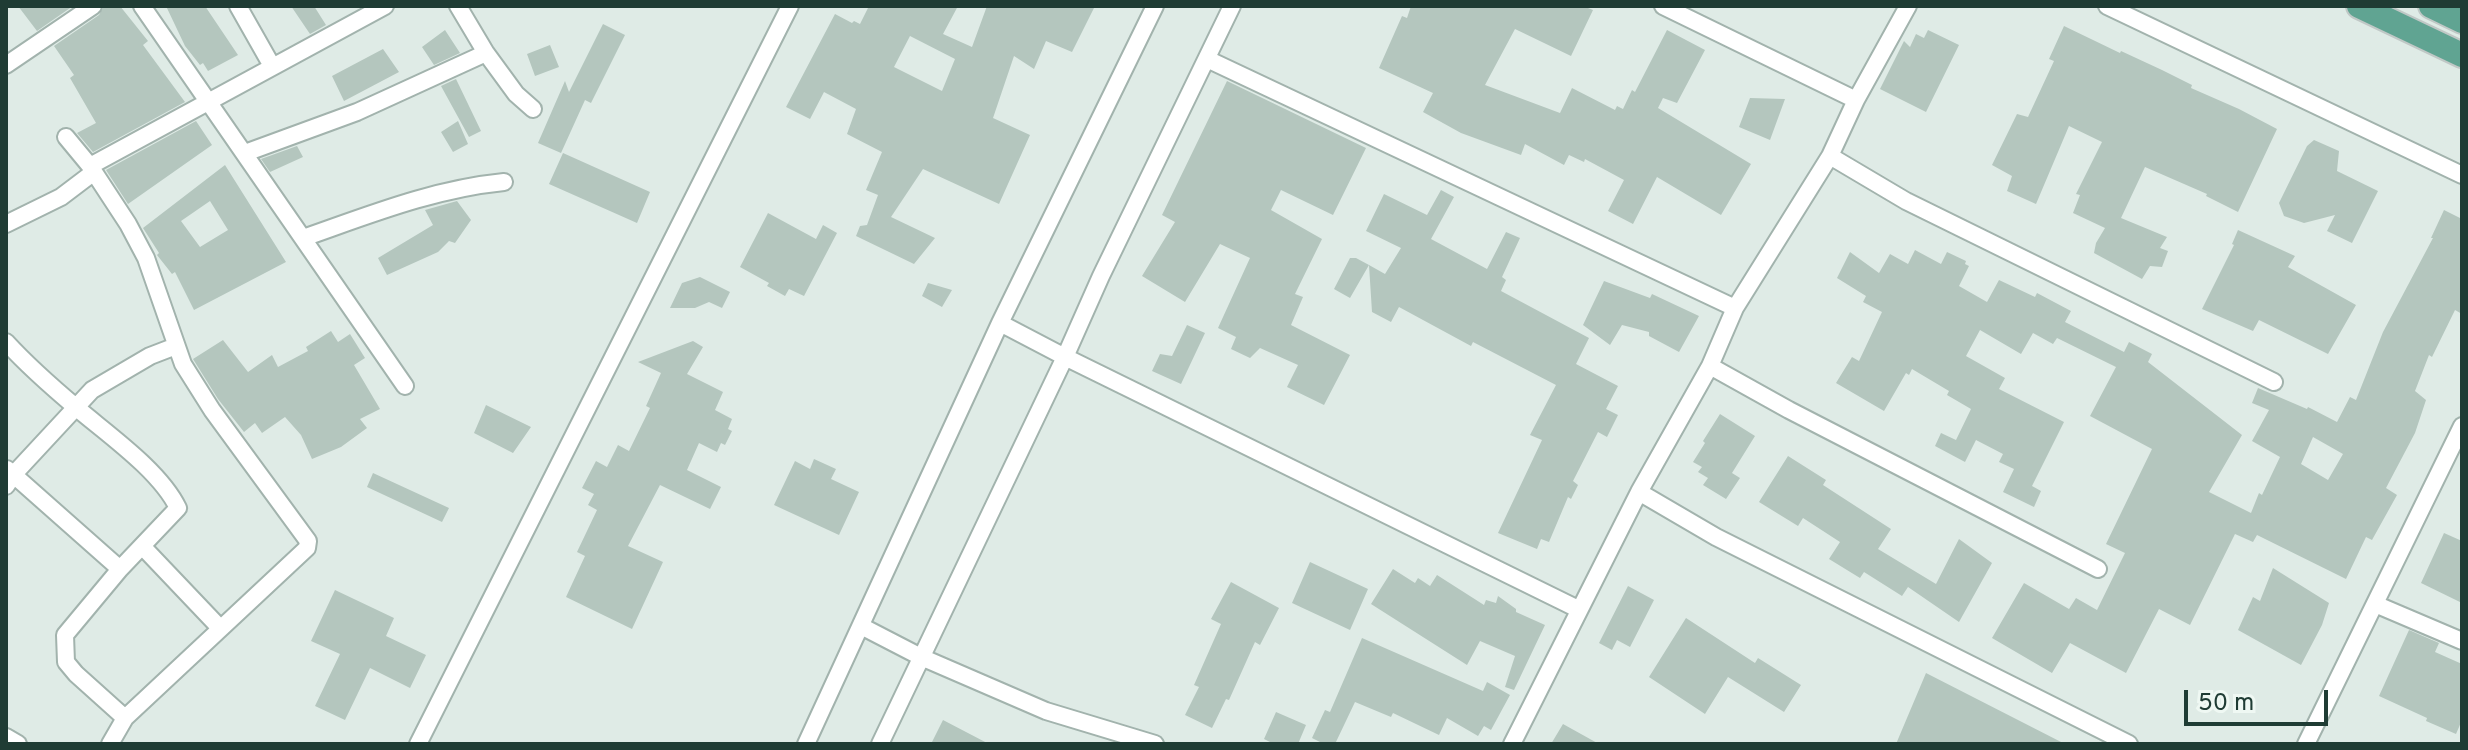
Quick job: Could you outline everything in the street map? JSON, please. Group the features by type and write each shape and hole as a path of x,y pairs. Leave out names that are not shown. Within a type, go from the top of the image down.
{"main road":[{"path":"2359,6 2462,55"},
{"path":"2431,6 2462,21"}],"street":[{"path":"6,64 93,6"},
{"path":"142,6 405,386"},
{"path":"238,6 272,66"},
{"path":"6,224 61,197 92,169 209,100 385,6"},
{"path":"458,6 486,53 516,94 533,109"},
{"path":"418,744 790,6"},
{"path":"806,744 1000,323 1155,6"},
{"path":"880,744 1232,6"},
{"path":"1663,6 1856,100"},
{"path":"1512,744 1639,492 1710,366 1735,308 1830,156 1856,100 1908,6"},
{"path":"2107,6 2462,175"},
{"path":"245,153 357,112 486,53"},
{"path":"1207,59 1735,308"},
{"path":"66,137 92,169 146,258 183,364 212,410 308,541 307,548 125,718 119,742"},
{"path":"1830,156 1906,201 2274,382"},
{"path":"303,238 431,194 504,182"},
{"path":"1000,323 1578,609"},
{"path":"6,342 76,408 130,451 173,497 178,508 120,569 65,635 66,662 125,718"},
{"path":"120,569 9,476 84,397 106,380 176,346"},
{"path":"1710,366 2098,569"},
{"path":"2306,744 2462,426"},
{"path":"1639,492 1716,537 2129,744"},
{"path":"142,546 220,628"},
{"path":"2375,604 2462,641"},
{"path":"861,626 921,657 1046,711 1155,744"},
{"path":"6,737 18,744"}],"building":[{"path":"18,6 73,6 37,31"},
{"path":"104,6 120,6 148,41 143,45 185,102 93,152 77,133 96,123 70,78 74,75 54,46 99,15"},
{"path":"166,6 205,6 238,55 208,71 185,46"},
{"path":"291,6 314,6 326,25 310,34"},
{"path":"869,6 958,6 943,34 972,47 987,6 1095,6 1072,52 1046,41 1034,69 1014,56 993,118 1030,135 999,204 923,169 891,217 935,238 914,264 856,236 860,226 867,225 878,195 866,190 882,152 847,134 856,109 824,92 810,119 786,107 835,14 860,24","holes":["910,36 955,59 942,91 894,67"]},
{"path":"1411,6 1583,6 1593,10 1571,56 1515,29 1485,85 1560,113 1572,88 1615,110 1617,106 1623,109 1667,30 1705,50 1677,103 1663,98 1658,108 1751,164 1721,215 1657,177 1633,224 1608,211 1624,180 1585,159 1584,162 1569,155 1564,165 1525,144 1521,155 1461,133 1423,112 1433,93 1379,68 1402,16 1407,18"},
{"path":"603,24 625,35 591,103 585,100 561,153 538,143 565,81 569,92"},
{"path":"2064,26 2162,70 2192,85 2191,88 2277,129 2238,212 2207,194 2145,167 2121,218 2167,237 2160,248 2168,251 2162,267 2150,266 2142,279 2094,253 2105,228 2073,213 2080,195 2076,194 2102,142 2069,126 2036,204 2007,191 2012,176 1992,165 2017,114 2028,117 2054,61 2049,59"},
{"path":"445,30 460,53 434,65 422,47"},
{"path":"1928,30 1959,45 1926,112 1880,89 1904,41 1910,47 1916,34 1924,38"},
{"path":"550,45 559,67 535,76 527,54"},
{"path":"383,49 399,72 344,101 332,76"},
{"path":"456,79 481,131 469,137 441,86"},
{"path":"1227,81 1366,148 1333,215 1281,190 1271,210 1322,239 1295,294 1303,297 1291,325 1350,355 1324,405 1287,387 1298,365 1260,348 1250,358 1231,349 1236,337 1218,328 1250,258 1220,244 1185,302 1142,276 1175,222 1162,215"},
{"path":"1750,98 1785,99 1770,140 1739,127"},
{"path":"196,121 212,145 128,204 106,170"},
{"path":"458,121 468,144 453,152 441,132"},
{"path":"2314,140 2339,151 2337,171 2378,191 2352,243 2327,231 2335,215 2304,223 2284,216 2279,203 2307,146"},
{"path":"297,146 303,157 270,172 261,159"},
{"path":"563,153 650,192 637,223 549,184"},
{"path":"225,165 286,262 194,310 175,272 172,274 157,255 159,253 143,228","holes":["210,201 228,230 200,247 181,221"]},
{"path":"1441,190 1454,197 1431,239 1487,269 1506,232 1520,238 1502,277 1506,280 1501,291 1589,338 1576,364 1618,386 1606,409 1618,415 1607,437 1598,432 1573,481 1578,485 1571,499 1568,497 1549,542 1541,539 1537,549 1498,533 1542,440 1530,435 1556,385 1473,342 1471,346 1399,307 1391,322 1372,312 1369,265 1385,274 1401,248 1366,231 1384,194 1427,215"},
{"path":"457,201 471,220 455,243 449,241 438,252 387,275 378,258 433,225 425,210"},
{"path":"2444,210 2462,219 2462,314 2455,310 2432,357 2429,355 2415,391 2426,400 2415,433 2386,488 2397,495 2372,540 2366,537 2346,579 2257,535 2253,542 2235,534 2190,625 2159,609 2126,673 2070,643 2052,673 1992,638 2024,583 2069,609 2076,598 2097,610 2125,553 2106,544 2152,449 2090,416 2116,367 2057,338 2053,344 2033,333 2021,354 1980,330 1966,356 2005,378 1999,389 2064,422 2032,486 2041,491 2034,507 2003,492 2014,469 1999,462 2003,454 1976,440 1965,462 1935,446 1941,433 1956,440 1971,409 1947,395 1949,391 1912,369 1909,375 1906,373 1884,411 1836,383 1852,357 1859,361 1882,312 1863,302 1866,296 1837,278 1850,252 1879,273 1890,254 1908,264 1915,250 1941,264 1947,252 1966,261 1965,264 1969,266 1959,286 1987,302 1999,280 2035,297 2037,293 2071,311 2065,322 2124,352 2129,342 2152,354 2148,362 2242,435 2209,492 2251,513 2280,457 2252,441 2269,410 2252,403 2258,388 2337,422 2350,397 2356,400 2383,332","holes":["2313,437 2343,454 2328,480 2301,464"]},
{"path":"768,213 816,239 823,225 837,233 804,296 789,289 785,296 740,267"},
{"path":"2238,230 2295,256 2288,267 2356,305 2328,354 2259,320 2253,331 2202,309 2234,245"},
{"path":"1350,258 1369,265 1350,298 1334,289"},
{"path":"700,277 730,292 722,308 709,302 695,308 670,308 682,283"},
{"path":"1604,281 1650,298 1652,294 1699,316 1679,352 1649,336 1649,332 1622,325 1610,345 1583,325"},
{"path":"928,283 952,290 942,307 922,296"},
{"path":"1187,325 1205,333 1181,384 1152,371 1160,354 1172,356"},
{"path":"331,331 338,342 350,334 365,358 354,365 380,409 360,419 367,428 341,447 312,459 301,435 285,417 262,433 255,423 244,432 218,399 193,359 223,340 248,372 272,355 278,367 308,351 306,347"},
{"path":"693,341 703,347 687,374 723,392 715,410 732,419 728,429 732,431 725,445 721,443 717,452 699,443 687,470 721,487 710,509 660,485 628,546 663,562 632,629 566,597 585,556 577,552 597,510 588,505 594,494 582,488 596,461 607,467 618,445 629,451 650,408 646,406 661,373 638,362"},
{"path":"486,405 531,427 513,453 474,433"},
{"path":"1720,414 1755,436 1732,473 1740,478 1726,499 1703,485 1708,478 1698,472 1702,467 1693,462"},
{"path":"1788,456 1826,480 1823,485 1891,529 1878,549 1936,584 1959,539 1992,563 1959,622 1908,587 1902,596 1864,572 1860,578 1829,559 1840,542 1803,518 1798,526 1759,502"},
{"path":"814,459 836,469 831,479 859,492 839,535 774,505 795,461 810,469"},
{"path":"373,473 449,508 442,522 367,487"},
{"path":"2444,533 2462,541 2462,603 2421,583"},
{"path":"1310,562 1368,589 1350,630 1292,603"},
{"path":"2273,568 2329,603 2322,625 2301,665 2238,630 2253,597 2260,601"},
{"path":"1393,569 1415,583 1418,578 1430,586 1437,575 1484,605 1486,600 1496,603 1498,596 1516,612 1545,625 1514,690 1505,687 1515,656 1480,641 1467,665 1371,604"},
{"path":"1231,582 1279,608 1260,645 1255,642 1229,700 1226,699 1212,728 1185,715 1199,687 1194,685 1221,624 1211,619"},
{"path":"1628,586 1654,600 1630,647 1617,640 1612,650 1599,643"},
{"path":"335,590 394,618 386,636 426,655 410,688 370,668 345,720 315,706 340,654 311,641"},
{"path":"1686,618 1755,663 1758,658 1801,685 1784,712 1728,677 1705,714 1649,677"},
{"path":"2409,630 2439,643 2435,652 2462,664 2462,720 2456,734 2379,696"},
{"path":"1362,638 1483,691 1487,682 1510,695 1491,730 1484,726 1478,736 1447,718 1439,735 1393,713 1391,717 1355,702 1335,744 1324,744 1312,738 1325,710 1330,712"},
{"path":"1926,673 2065,744 1896,744"},
{"path":"1276,712 1306,725 1298,744 1274,744 1264,739"},
{"path":"943,720 989,744 931,744"},
{"path":"1563,724 1599,744 1551,744"}]}
